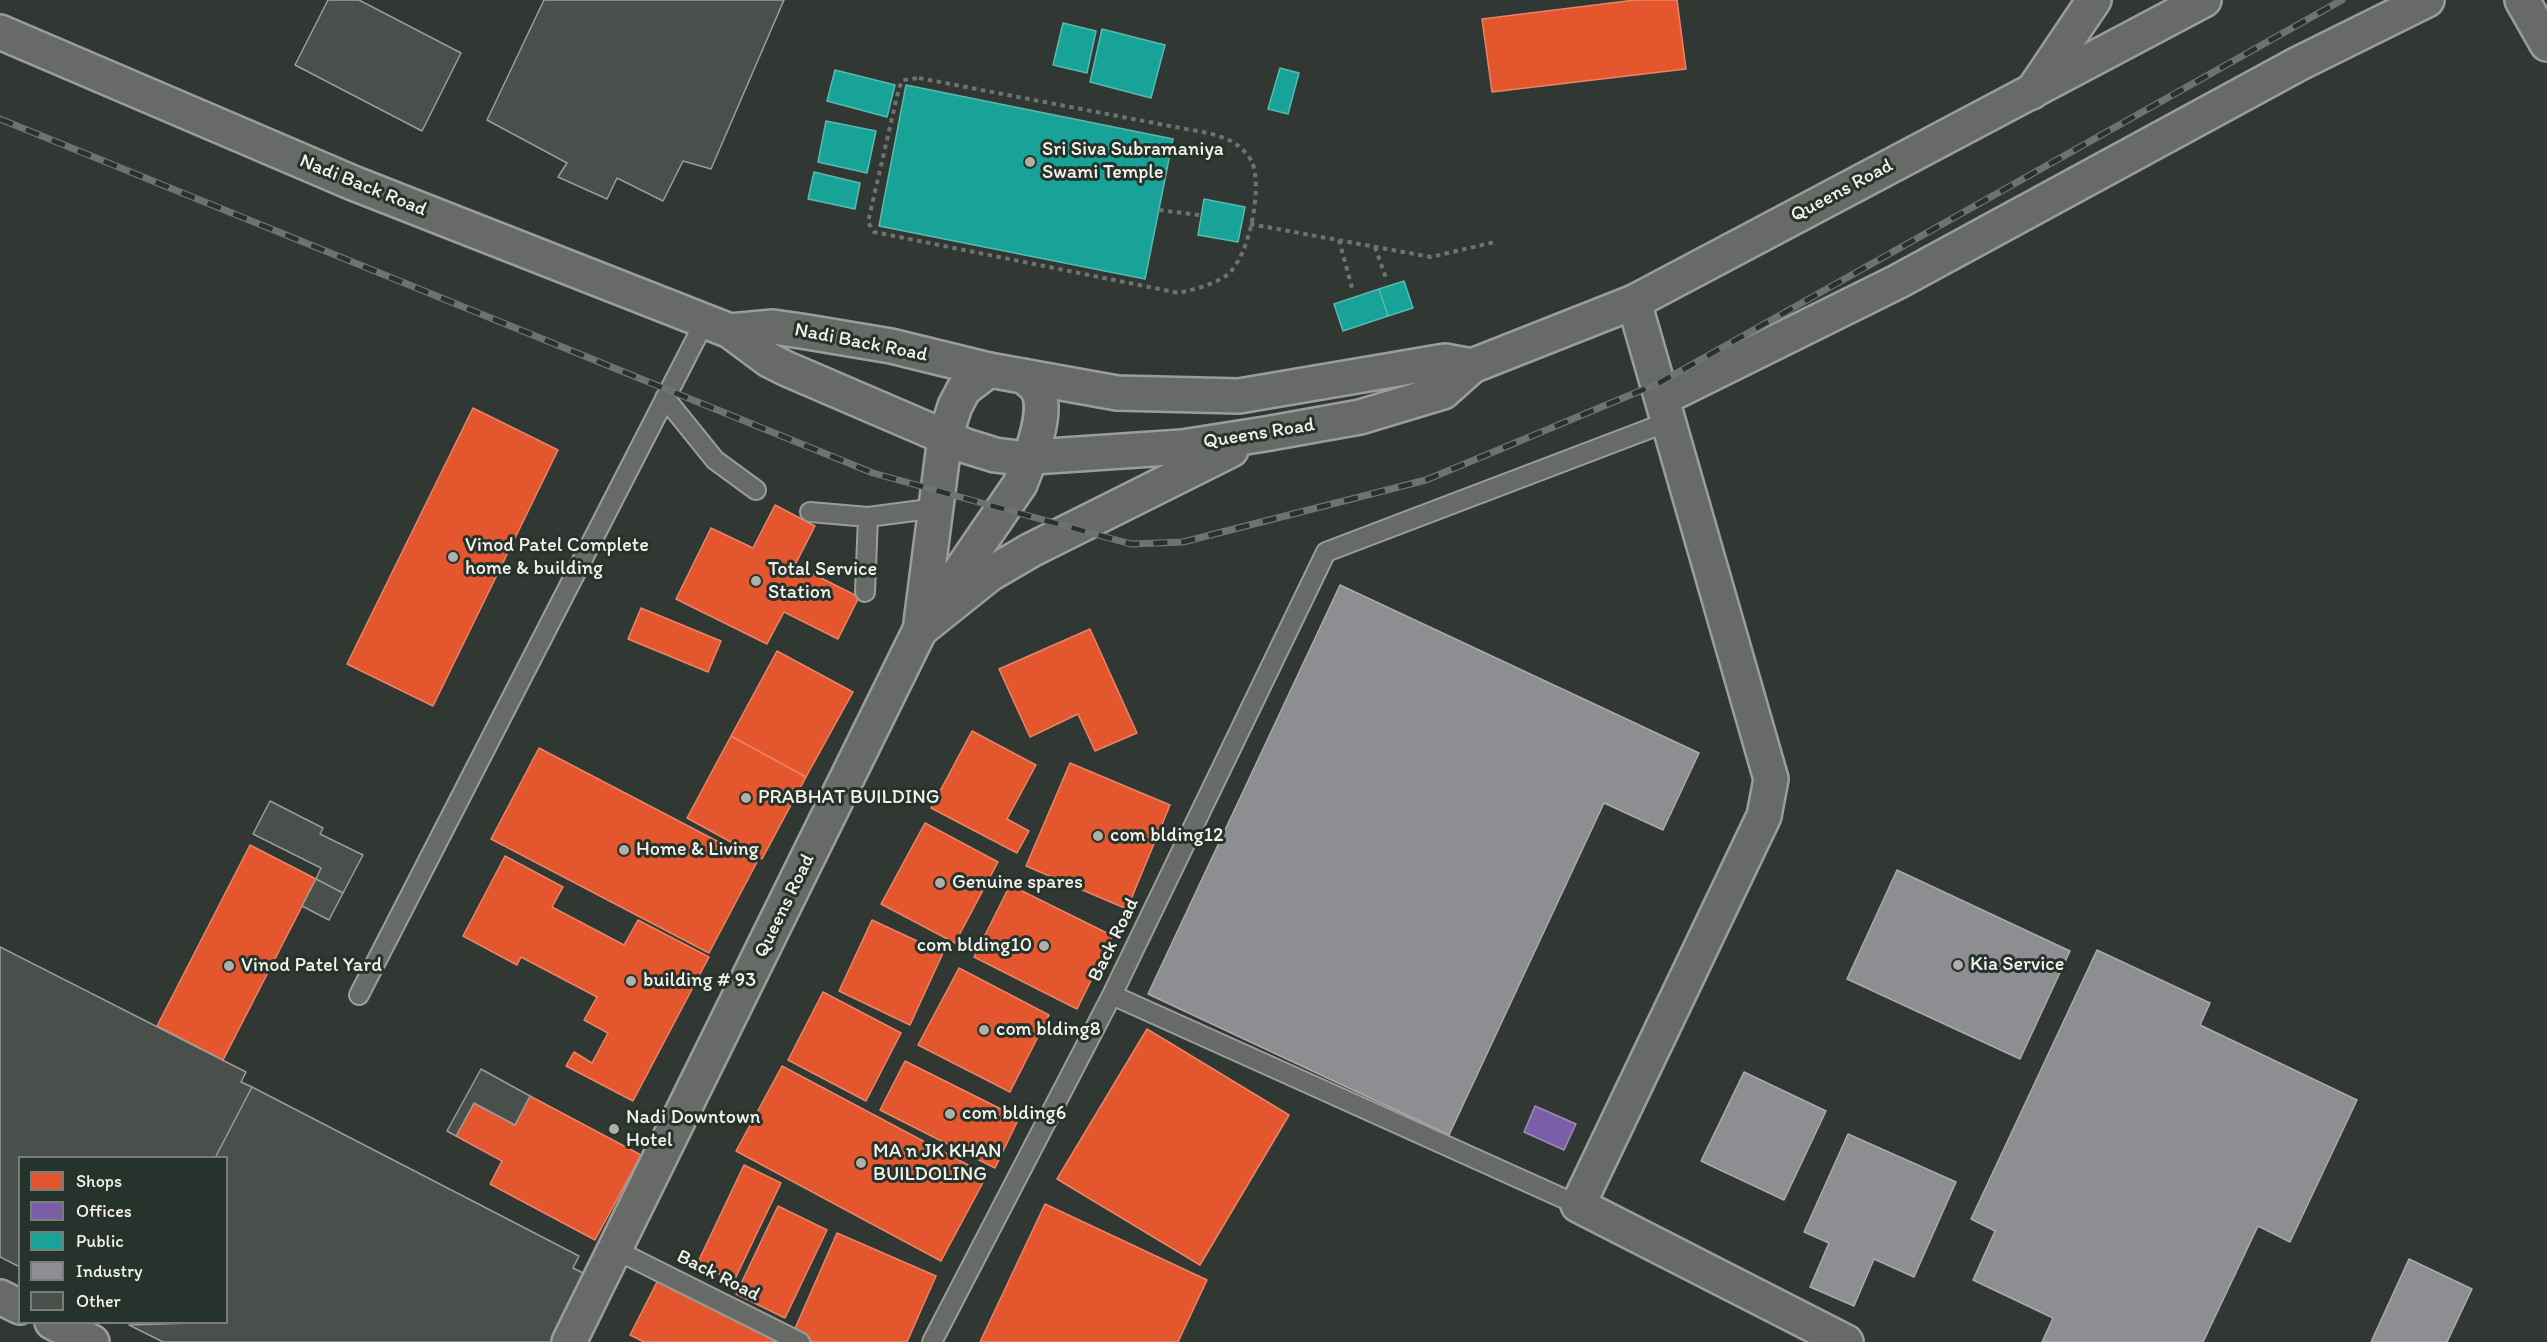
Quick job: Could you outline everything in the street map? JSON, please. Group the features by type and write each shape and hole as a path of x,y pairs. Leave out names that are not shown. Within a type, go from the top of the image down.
{"main road":[{"path":"2032,92 2094,0"},
{"name":"Queens Road","path":"945,437 995,455 1032,456 1182,447 1360,417 1443,392 1472,366 1634,302 2204,0"},
{"path":"1667,409 2298,64 2427,0"},
{"path":"2522,0 2547,44"},
{"name":"Nadi Back Road","path":"0,32 353,183 718,326 769,360 787,369 945,437"},
{"path":"1634,302 1667,409 1771,779 1764,816 1578,1205 1846,1342"},
{"name":"Nadi Back Road","path":"718,326 773,327 801,331 891,346 989,370"},
{"name":"Queens Road","path":"920,630 945,437 955,406 964,389 989,370 1118,393 1239,396 1445,361 1472,366"},
{"name":"Queens Road","path":"570,1342 920,630 1020,484 1032,456 1042,400 1037,388 1023,376"},
{"path":"920,630 990,574 1031,550 1195,466 1265,434"},
{"path":"0,1297 18,1306"},
{"path":"54,1324 92,1342"}],"lane":[{"path":"359,996 665,398 718,326"},
{"path":"665,398 715,460 756,490"},
{"name":"Back Road","path":"932,1342 1112,995 1326,552 1667,409"},
{"path":"810,512 868,517 937,508"},
{"path":"865,592 868,517"},
{"path":"1112,995 1578,1205"},
{"name":"Back Road","path":"616,1250 800,1342"}],"path":[{"path":"919,78 1218,136 1237,145 1252,161 1257,187 1250,224 1247,244 1228,274 1209,284 1179,293 887,236 874,232 868,222 899,88 903,80 919,78"},
{"path":"1159,210 1199,215"},
{"path":"1250,224 1431,257 1495,242"},
{"path":"1339,240 1352,288"},
{"path":"1375,247 1387,281"}],"building: Shops":[{"path":"1635,0 1677,0 1686,69 1492,92 1482,19"},
{"name":"Vinod Patel Complete home & building","path":"473,408 558,450 433,706 347,664"},
{"name":"Total Service Station","path":"775,505 815,526 795,565 859,597 838,639 784,612 767,644 676,599 711,528 753,548"},
{"path":"641,608 721,641 708,672 628,639"},
{"path":"1090,629 1137,733 1095,751 1078,714 1030,737 999,669"},
{"path":"777,651 853,692 806,777 731,736"},
{"path":"972,731 1036,765 1007,819 1029,831 1017,853 931,808"},
{"name":"PRABHAT BUILDING","path":"731,736 806,777 762,859 687,818"},
{"name":"Home & Living","path":"539,748 757,862 709,953 491,839"},
{"name":"com blding12","path":"1070,763 1170,805 1127,909 1026,866"},
{"name":"Genuine spares","path":"925,823 998,862 955,943 881,904"},
{"name":"Vinod Patel Yard","path":"250,845 316,879 223,1060 157,1026"},
{"name":"building # 93","path":"505,856 563,887 552,907 624,945 638,920 709,957 633,1101 566,1066 574,1052 592,1063 608,1033 584,1020 597,997 521,957 517,965 463,936"},
{"name":"com blding10","path":"1010,885 1113,936 1077,1009 974,957"},
{"path":"872,920 943,953 910,1025 839,991"},
{"name":"com blding8","path":"959,968 1049,1015 1010,1092 918,1045"},
{"path":"823,992 901,1033 866,1101 788,1060"},
{"path":"1147,1029 1289,1115 1200,1265 1057,1179"},
{"name":"com blding6","path":"905,1061 1019,1118 995,1168 880,1110"},
{"name":"MA n JK KHAN BUILDOLING","path":"782,1066 987,1175 941,1261 736,1151"},
{"name":"Nadi Downtown Hotel","path":"530,1096 641,1155 595,1240 490,1184 502,1161 456,1136 474,1103 515,1125"},
{"path":"744,1165 781,1183 734,1281 697,1264"},
{"path":"1045,1204 1207,1280 1178,1342 980,1342"},
{"path":"778,1206 827,1230 785,1318 736,1294"},
{"path":"837,1233 936,1276 907,1342 813,1342 793,1333"},
{"path":"659,1278 778,1339 776,1342 644,1342 630,1335"}],"building: Offices":[{"path":"1535,1106 1576,1124 1564,1150 1524,1132"}],"building: Public":[{"path":"1063,23 1096,31 1087,73 1053,65"},
{"path":"1102,29 1165,45 1151,98 1090,82"},
{"path":"1280,68 1299,73 1288,114 1268,109"},
{"path":"835,70 895,85 887,117 827,101"},
{"name":"Sri Siva Subramaniya Swami Temple","path":"906,85 1173,139 1145,279 879,226"},
{"path":"826,121 876,131 867,173 818,162"},
{"path":"814,172 860,183 855,209 808,199"},
{"path":"1204,199 1245,207 1238,242 1198,235"},
{"path":"1404,281 1413,308 1388,316 1379,289"},
{"path":"1379,289 1388,316 1343,331 1334,304"}],"building: Industry":[{"path":"1340,585 1699,753 1663,830 1604,803 1449,1135 1148,994"},
{"name":"Kia Service","path":"1897,870 2070,951 2020,1059 1847,979"},
{"path":"2097,950 2210,1003 2200,1025 2357,1100 2290,1242 2258,1226 2203,1342 2042,1342 2053,1318 1973,1280 1995,1231 1971,1219"},
{"path":"1744,1072 1826,1111 1784,1200 1701,1161"},
{"path":"1848,1134 1956,1182 1914,1277 1874,1259 1854,1306 1810,1287 1829,1243 1804,1232"},
{"path":"2409,1259 2472,1289 2447,1342 2371,1342"}],"building: Other":[{"path":"328,0 359,0 461,53 422,131 295,65"},
{"path":"544,0 784,0 711,169 683,161 663,201 617,178 607,199 558,177 567,163 487,120"},
{"path":"270,801 323,828 320,834 363,855 343,893 316,879 321,868 253,834"},
{"path":"316,879 343,893 329,920 302,906"},
{"path":"0,947 246,1072 241,1082 252,1087 216,1156 18,1156 18,1266 0,1257"},
{"path":"481,1069 530,1096 515,1125 474,1103 456,1136 447,1131"},
{"path":"252,1087 579,1256 573,1268 593,1278 560,1342 163,1342 129,1325 228,1324 228,1156 216,1156"}],"railway":[{"path":"0,119 873,473 1131,544 1183,542 1426,480 1659,383 2342,0"}],"place":[{"name":"Sri Siva Subramaniya Swami Temple","path":"1030,162"},
{"name":"Vinod Patel Complete home & building","path":"453,557"},
{"name":"Total Service Station","path":"756,581"},
{"name":"PRABHAT BUILDING","path":"746,798"},
{"name":"com blding12","path":"1098,836"},
{"name":"Home & Living","path":"624,850"},
{"name":"Genuine spares","path":"940,883"},
{"name":"com blding10","path":"1044,946"},
{"name":"Kia Service","path":"1958,965"},
{"name":"Vinod Patel Yard","path":"229,966"},
{"name":"building # 93","path":"631,981"},
{"name":"com blding8","path":"984,1030"},
{"name":"com blding6","path":"950,1114"},
{"name":"Nadi Downtown Hotel","path":"614,1129"},
{"name":"MA n JK KHAN BUILDOLING","path":"861,1163"}]}
